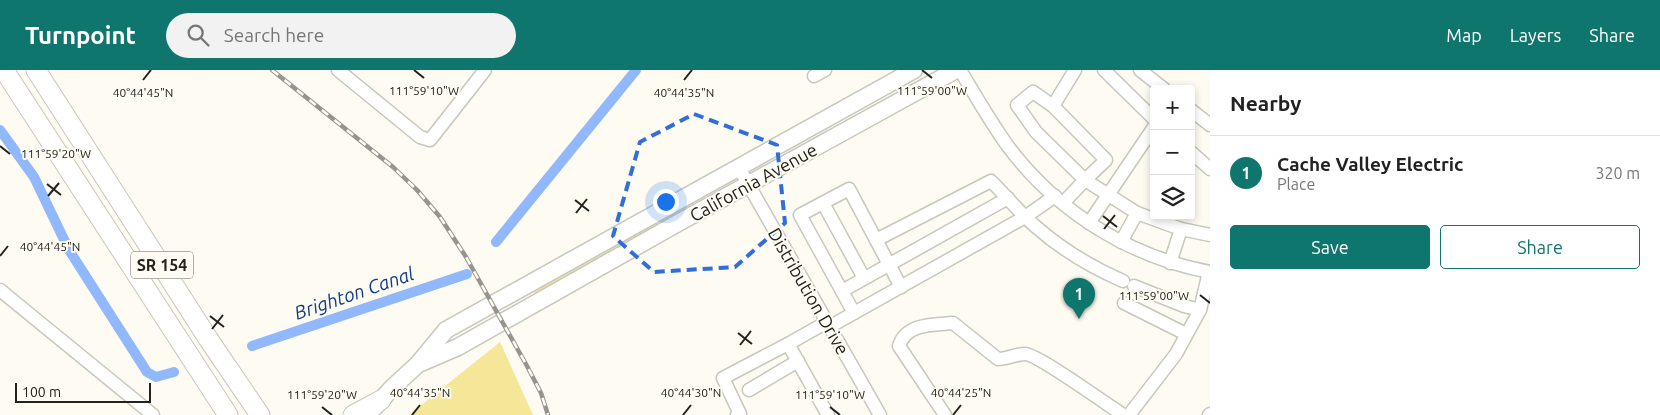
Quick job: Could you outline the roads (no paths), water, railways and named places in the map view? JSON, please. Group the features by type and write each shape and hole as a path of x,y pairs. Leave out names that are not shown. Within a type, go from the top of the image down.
{"highway":[{"name":"SR 154","path":"4,70 228,415"},
{"name":"SR 154","path":"36,70 209,340 259,413"},
{"path":"353,415 381,400"}],"main road":[{"name":"California Avenue","path":"368,415 417,365 446,330 914,70"},
{"name":"California Avenue","path":"417,365 458,347 956,70"}],"street":[{"path":"338,70 420,137 430,140 485,70"},
{"path":"960,70 1007,144 1023,164 1059,200 1089,223 1121,242 1170,263 1209,272 1200,310 1176,354 1129,415"},
{"path":"1053,106 1075,70"},
{"path":"1104,70 1150,115"},
{"path":"1140,70 1159,85"},
{"path":"737,415 740,414 724,378 788,344 854,313 1025,217 1059,200 1085,180 1106,160 1053,106 1033,92 1017,106 1036,132 1085,180 1137,213 1181,229 1210,235"},
{"path":"1195,113 1210,125"},
{"path":"1089,223 1152,130"},
{"path":"1195,156 1210,169"},
{"name":"Distribution Drive","path":"739,168 880,415"},
{"path":"876,240 991,181 1025,217 1070,253 1128,284 1184,306 1200,310"},
{"path":"854,313 800,215 849,189 901,287"},
{"path":"842,291 1008,198"},
{"path":"823,203 864,278"},
{"path":"1121,242 1137,213"},
{"path":"1170,263 1181,229"},
{"path":"0,290 153,415"},
{"path":"1124,303 1186,334"},
{"path":"945,415 899,346 902,338 915,328 953,324 998,359 1026,354 1043,362 1123,415"},
{"path":"788,344 828,415"},
{"path":"749,390 798,361"}],"waterway":[{"name":"Brighton Canal","path":"496,242 636,70"},
{"name":"Brighton Canal","path":"0,130 34,177 69,250 147,372 156,377 174,372"},
{"name":"Brighton Canal","path":"252,346 467,274"}],"railway":[{"path":"272,70 393,167 417,190 440,217 466,257 527,366 541,393 548,415"}],"place":[{"name":"Cache Valley Electric","path":"1079,319"}]}
